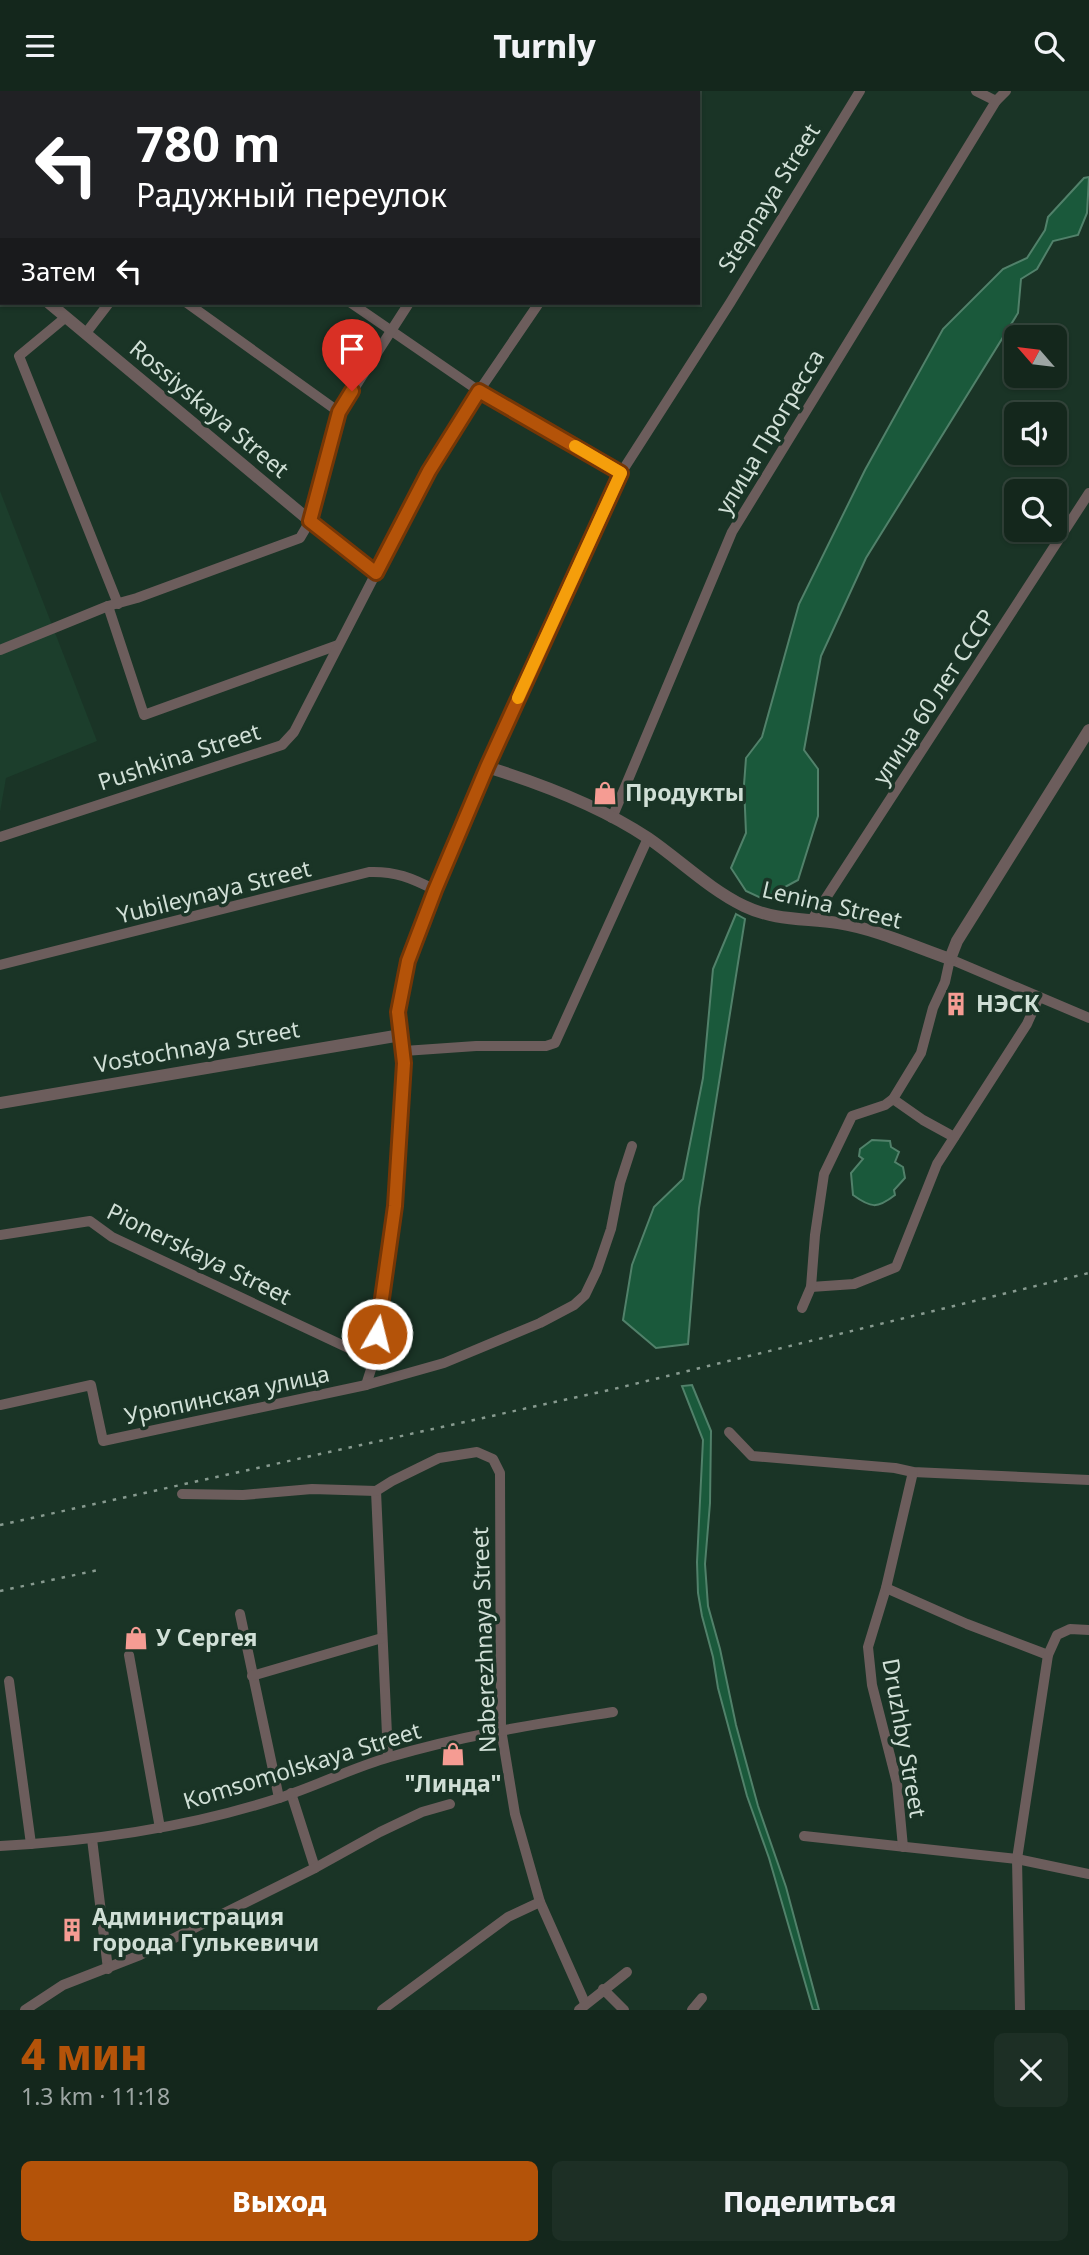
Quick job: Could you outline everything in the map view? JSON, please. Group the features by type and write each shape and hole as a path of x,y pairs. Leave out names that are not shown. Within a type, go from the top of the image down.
{"street":[{"name":"Stepnaya Street","path":"366,1385 374,1360 395,1206 404,1051 398,1012 408,961 435,890 487,767 621,473 730,303 860,91"},
{"path":"976,91 996,101"},
{"name":"улица Прогресса","path":"612,818 732,531 996,101 1006,91"},
{"name":"Rossiyskaya Street","path":"51,305 376,573"},
{"path":"86,333 107,305"},
{"path":"190,305 339,412"},
{"path":"354,305 479,391 621,473"},
{"path":"0,650 113,605 300,538 310,521 339,412 408,305"},
{"name":"Pushkina Street","path":"0,837 282,745 294,732 429,471 538,305"},
{"path":"66,317 19,356 113,605 144,715 338,645"},
{"name":"улица 60 лет СССР","path":"811,921 1089,493"},
{"path":"802,1308 811,1287 824,1174 852,1117 885,1105 893,1099 920,1053 957,941 1089,730"},
{"name":"Lenina Street","path":"487,767 529,780 612,818 648,838 743,906 787,919 838,923 877,933 950,959 1089,1018"},
{"path":"404,1051 476,1046 546,1046 555,1043 648,838"},
{"name":"Yubileynaya Street","path":"0,965 369,872 388,871 406,875 435,890"},
{"path":"811,1287 854,1284 896,1267 937,1164 1027,1024 1039,997"},
{"name":"Vostochnaya Street","path":"0,1103 401,1035"},
{"path":"893,1099 954,1137"},
{"name":"Урюпинская улица","path":"0,1405 91,1385 103,1441 366,1385 444,1363 540,1322 574,1305 585,1295 597,1271 611,1229 620,1183 632,1146"},
{"name":"Pionerskaya Street","path":"0,1235 90,1221 112,1237 374,1360"},
{"path":"729,1432 752,1457 895,1468 913,1472 1089,1480"},
{"name":"Naberezhnaya Street","path":"376,1491 439,1458 477,1452 493,1459 500,1473 501,1730 515,1814 540,1902 582,2006"},
{"name":"Druzhby Street","path":"903,1847 897,1783 872,1685 868,1647 886,1588 913,1472"},
{"path":"182,1494 243,1495 312,1489 376,1491 388,1757"},
{"path":"886,1588 967,1624 1048,1655"},
{"path":"240,1614 279,1798"},
{"path":"1020,2010 1017,1859 1048,1655 1057,1636 1070,1629 1089,1630"},
{"path":"252,1676 382,1638"},
{"path":"129,1655 160,1828"},
{"path":"9,1681 31,1845"},
{"name":"Komsomolskaya Street","path":"0,1846 92,1839 222,1815 279,1798 388,1757 501,1730 613,1712"},
{"path":"291,1793 315,1868"},
{"path":"25,2010 63,1985 108,1969 315,1868 422,1812 450,1804"},
{"path":"804,1836 1017,1859 1089,1874"},
{"path":"92,1839 108,1969"},
{"path":"382,2010 508,1917 540,1902"},
{"path":"582,2006 627,1972"},
{"path":"603,1989 624,2010"},
{"path":"692,2010 702,1998"}],"shaded area":[{"path":"1089,177 1087,213 1078,235 1053,241 1037,269 1021,279 1018,313 1011,325 1004,325 1004,336 866,558 821,656 804,750 818,769 818,816 798,880 763,899 746,891 731,868 746,833 746,758 762,737 799,604 865,470 943,329 1003,269 1027,258 1045,230 1048,217 1084,178"},
{"path":"0,491 97,741 6,778 0,812"},
{"path":"736,914 745,919 699,1208 688,1344 656,1348 623,1320 632,1265 654,1207 683,1179 703,1078 713,969"},
{"path":"872,1140 890,1141 891,1147 899,1152 895,1162 903,1167 905,1178 894,1190 895,1195 879,1205 869,1204 853,1195 851,1173 863,1159 859,1156 860,1149"},
{"path":"692,1385 711,1431 710,1503 705,1564 708,1606 758,1806 786,1887 819,2010 813,2010 769,1858 747,1796 702,1616 697,1562 703,1440 682,1386"}],"railway":[{"path":"0,1525 618,1388 1089,1273"},
{"path":"0,1591 98,1570"}],"slow traffic":[{"path":"518,698 621,473 575,446"}],"place":[{"name":"Продукты","path":"605,793"},
{"name":"НЭСК","path":"956,1004"},
{"name":"У Сергея","path":"136,1638"},
{"name":"\"Линда\"","path":"453,1754"},
{"name":"Администрация города Гулькевичи","path":"72,1930"}],"route":[{"path":"352,391 339,412 310,521 376,573 429,471 479,391 621,473 487,767 408,961 398,1012 404,1063 395,1206 377,1334"}]}
